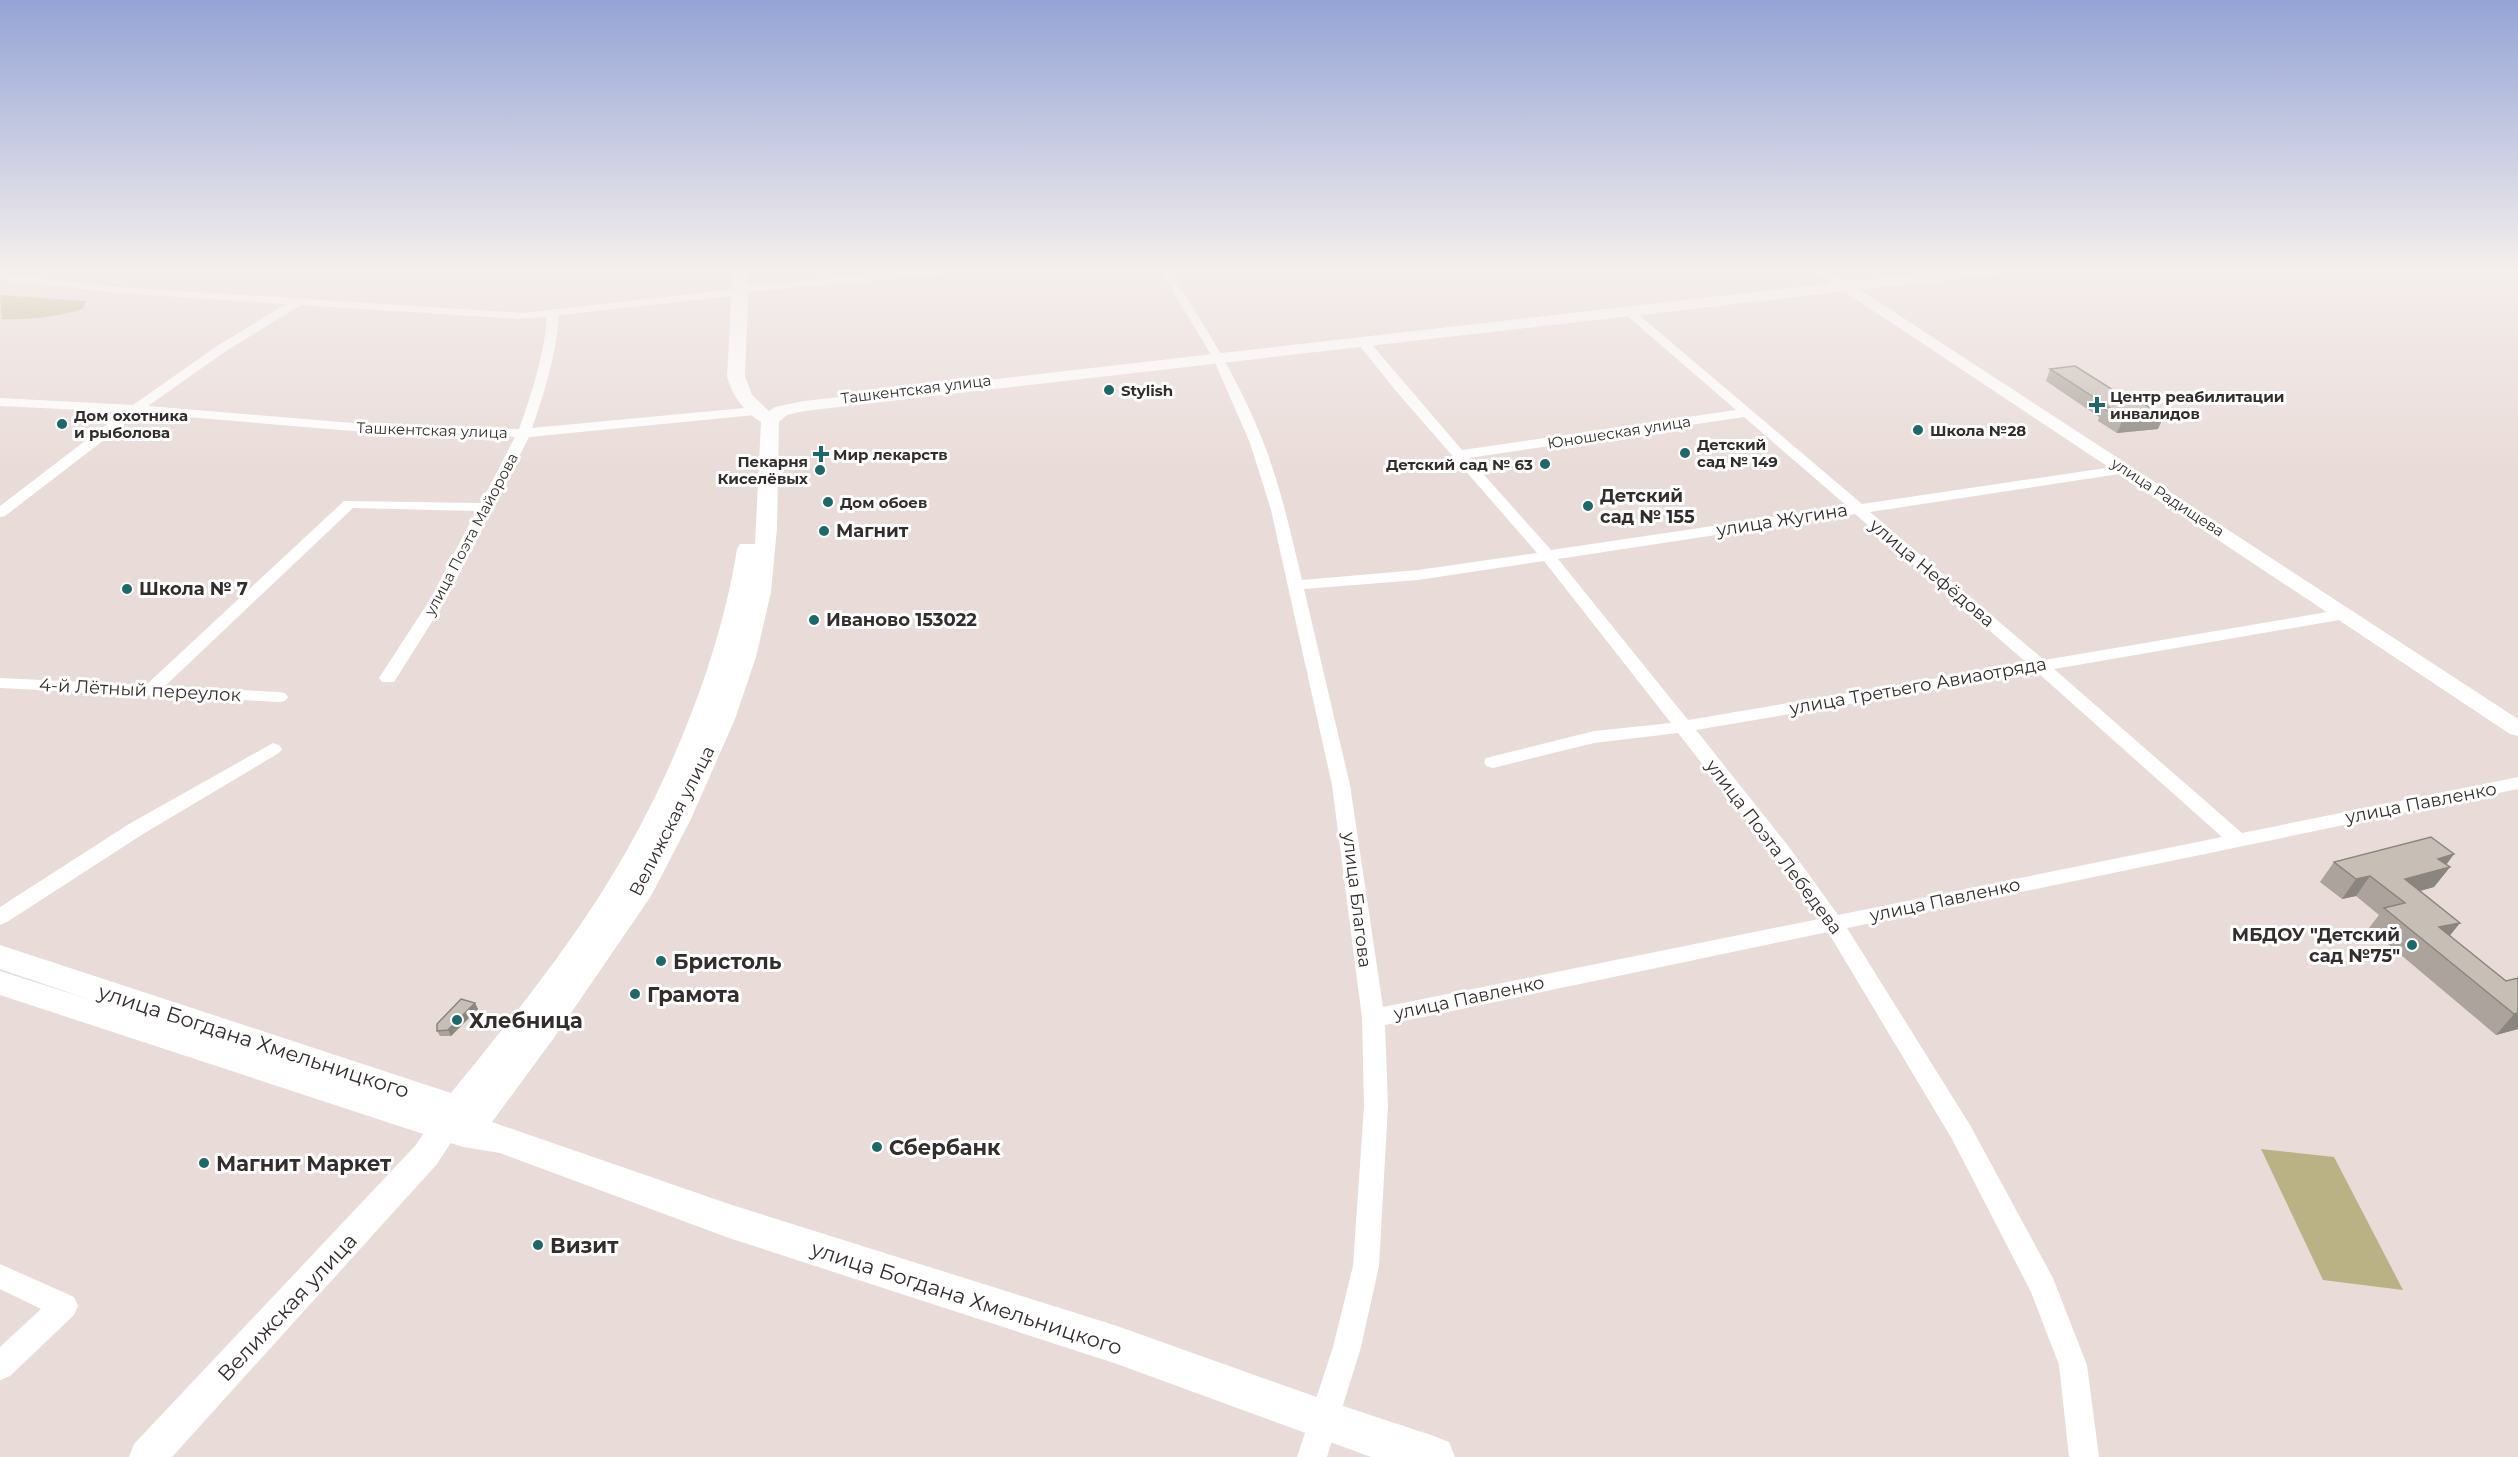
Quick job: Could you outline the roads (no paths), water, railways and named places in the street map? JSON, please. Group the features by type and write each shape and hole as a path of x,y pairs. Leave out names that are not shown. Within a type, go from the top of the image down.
{"main road":[{"path":"738,336 736,376 740,392 769,413"},
{"name":"Ташкентская улица","path":"769,413 1395,336"},
{"name":"Велижская улица","path":"469,1124 509,1077 551,1020 646,878 692,789 724,715 747,652 760,594 769,486 769,413"},
{"name":"улица Богдана Хмельницкого","path":"0,957 469,1124 729,1221 1117,1345 1319,1439 1434,1457"},
{"name":"улица Богдана Хмельницкого","path":"0,983 469,1124"}],"street":[{"path":"0,513 135,409 242,336"},
{"name":"улица Поэта Майорова","path":"388,678 439,598 524,433 541,383 551,336"},
{"name":"улица Благова","path":"1204,336 1217,357 1257,443 1278,510 1341,785 1373,1018 1377,1106 1366,1266 1347,1347 1319,1439"},
{"name":"улица Нефёдова","path":"1657,336 2040,665 2238,840"},
{"name":"улица Радищева","path":"1922,336 2518,729"},
{"name":"улица Поэта Лебедева","path":"1361,340 1458,455 1547,555 1782,852 1833,923 1961,1132 2043,1287 2073,1365 2084,1457"},
{"name":"Ташкентская улица","path":"0,402 135,409 389,430 524,433 769,413"},
{"name":"Юношеская улица","path":"1458,455 1744,412"},
{"name":"улица Жугина","path":"1296,585 1418,575 2126,469"},
{"path":"150,691 349,504 486,507"},
{"name":"улица Третьего Авиаотряда","path":"1493,762 1594,737 1653,732 2344,614"},
{"name":"4-й Лётный переулок","path":"0,683 279,698"},
{"path":"0,917 136,829 273,748"},
{"name":"улица Павленко","path":"1373,1018 2518,783"},
{"name":"Велижская улица","path":"147,1457 426,1155 469,1124"},
{"path":"0,1276 64,1306 0,1366"}],"place":[{"name":"Stylish","path":"1109,390"},
{"name":"Центр реабилитации инвалидов","path":"2097,405"},
{"name":"Дом охотника и рыболова","path":"62,424"},
{"name":"Школа №28","path":"1918,430"},
{"name":"Детский сад № 149","path":"1685,453"},
{"name":"Мир лекарств","path":"821,454"},
{"name":"Детский сад № 63","path":"1545,464"},
{"name":"Пекарня Киселёвых","path":"820,470"},
{"name":"Дом обоев","path":"828,502"},
{"name":"Детский сад № 155","path":"1588,506"},
{"name":"Магнит","path":"824,531"},
{"name":"Школа № 7","path":"127,589"},
{"name":"Иваново 153022","path":"814,620"},
{"name":"МБДОУ \"Детский сад №75\"","path":"2412,945"},
{"name":"Бристоль","path":"661,961"},
{"name":"Грамота","path":"635,994"},
{"name":"Хлебница","path":"457,1020"},
{"name":"Сбербанк","path":"877,1147"},
{"name":"Магнит Маркет","path":"204,1163"},
{"name":"Визит","path":"538,1245"}]}
